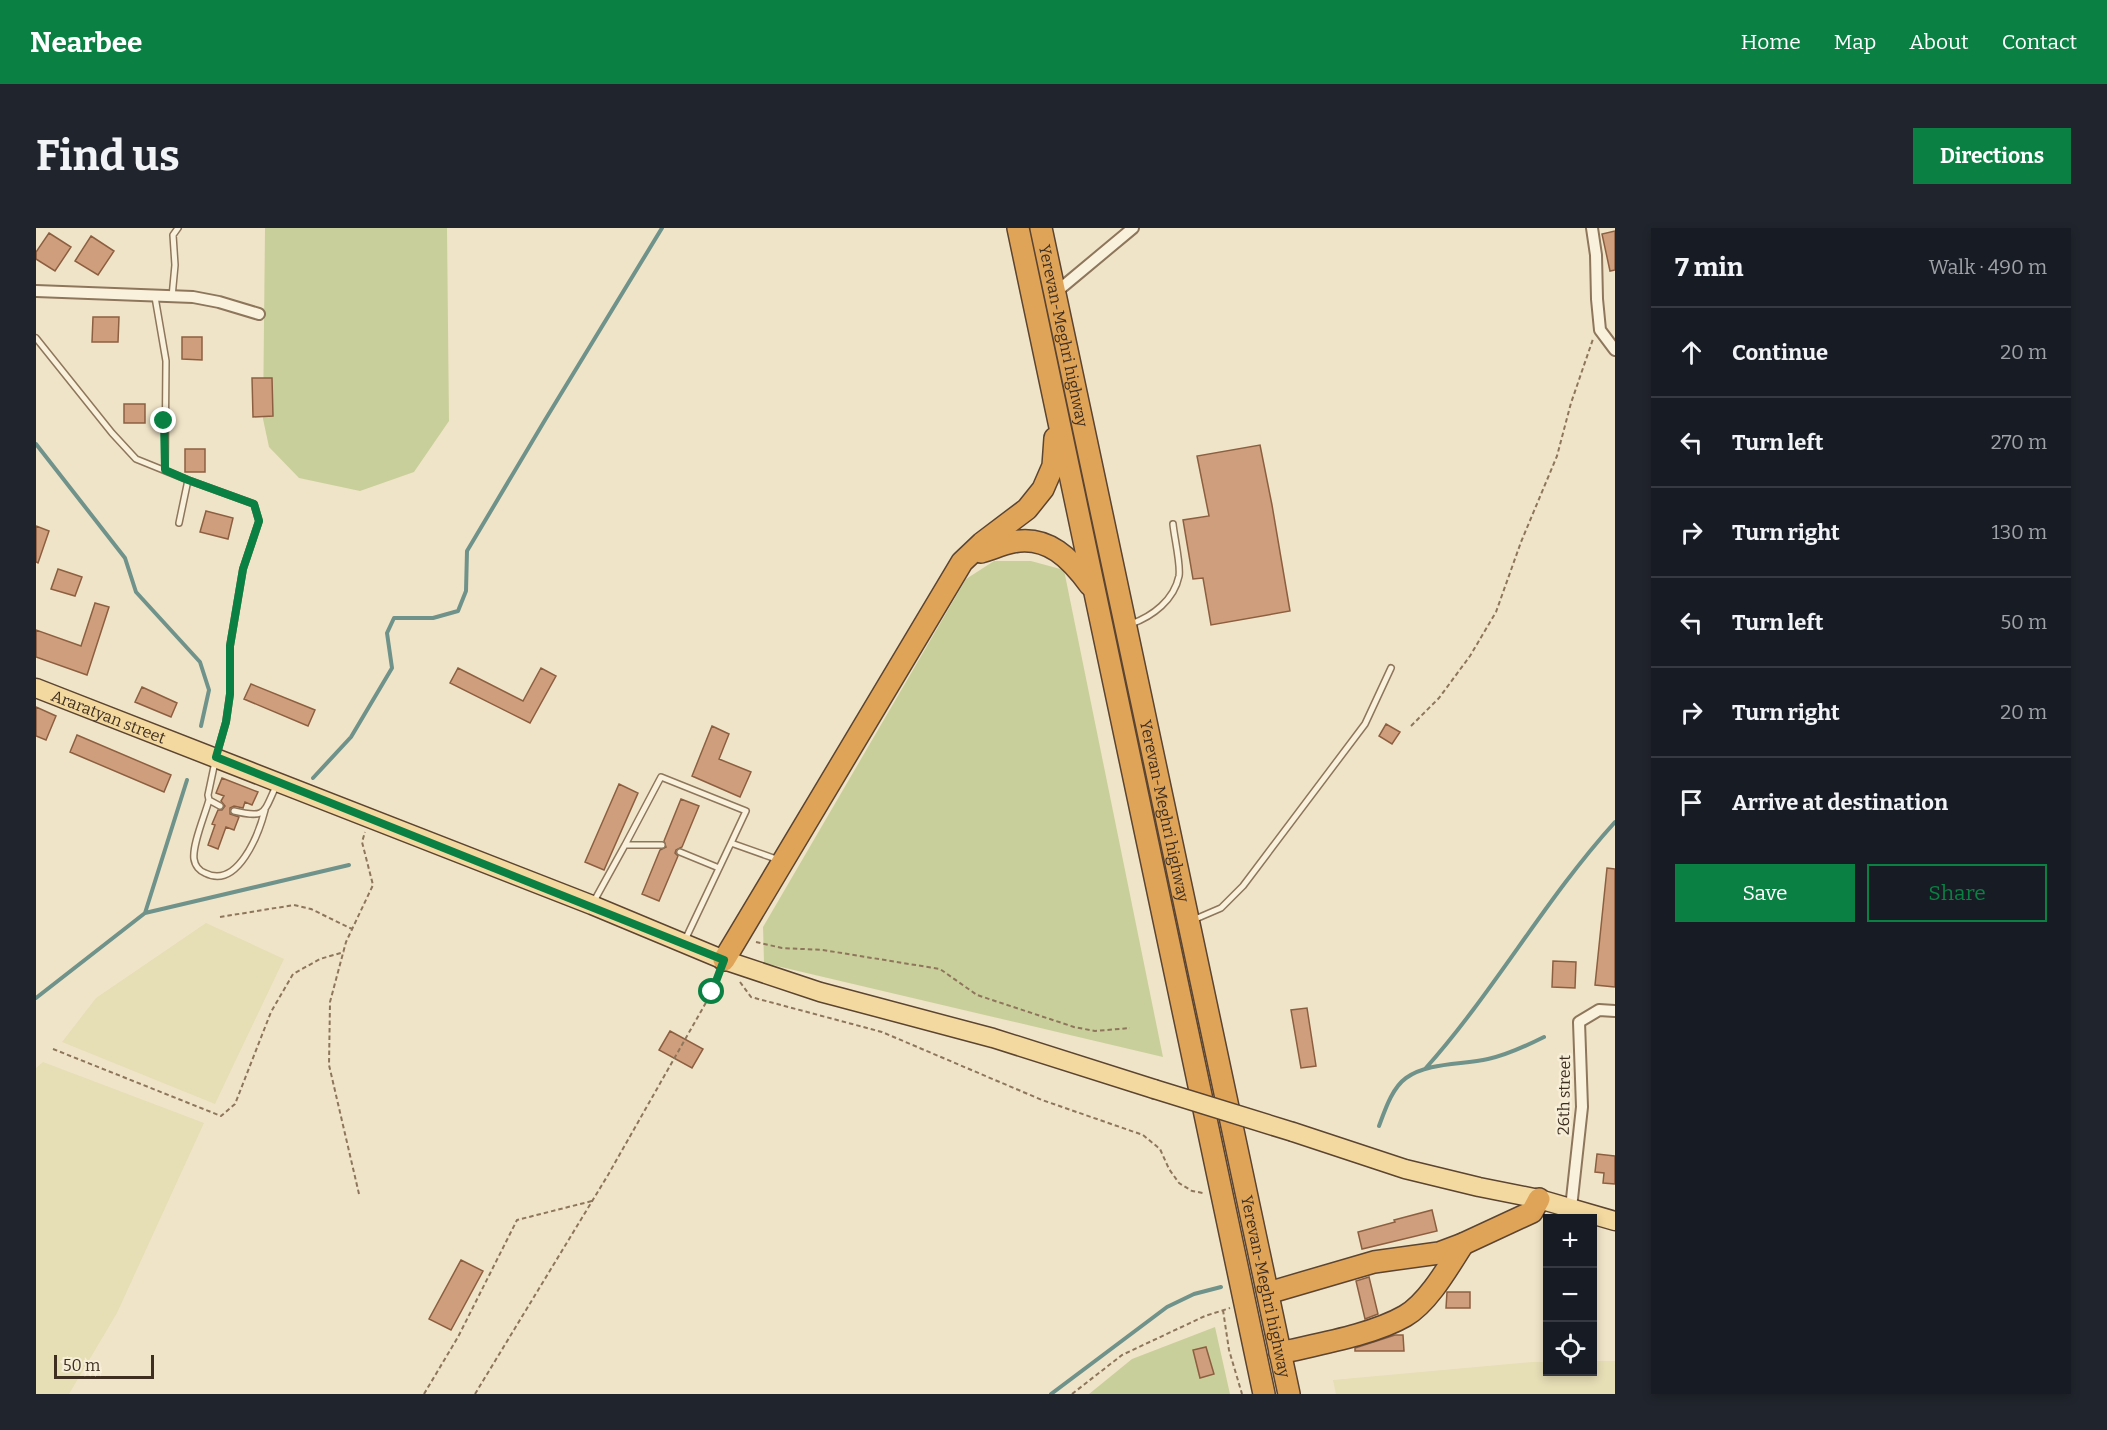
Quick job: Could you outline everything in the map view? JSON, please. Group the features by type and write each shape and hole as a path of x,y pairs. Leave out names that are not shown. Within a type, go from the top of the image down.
{"highway":[{"name":"Yerevan-Meghri highway","path":"1018,228 1264,1394"},
{"name":"Yerevan-Meghri highway","path":"1041,228 1289,1394"},
{"path":"724,960 962,562 982,543 1027,509 1043,489 1053,466 1057,413"},
{"path":"962,562 1011,542 1035,541 1047,544 1072,562 1094,590"},
{"path":"1268,1293 1374,1262 1424,1257 1463,1244 1532,1212 1539,1199"},
{"path":"1280,1353 1383,1326 1406,1316 1421,1303 1463,1244"}],"main road":[{"name":"Araratyan street","path":"36,688 216,757 724,960 820,992 993,1038 1406,1169 1539,1199 1615,1221"}],"street":[{"path":"1055,293 1133,228"},
{"path":"1592,228 1596,255 1596,299 1600,330 1615,350"},
{"path":"36,291 172,297 219,302 259,314"},
{"name":"26th street","path":"1571,1208 1582,1107 1579,1022 1599,1010 1615,1011"}],"lane":[{"path":"172,297 175,265 173,235 178,228"},
{"path":"155,297 166,361 165,470"},
{"path":"36,338 136,459 254,504 259,521 243,569 230,646 230,694 226,722 216,757 209,800 195,848 194,860 199,871 210,876 225,875 238,865 252,847 278,782"},
{"path":"179,522 188,480"},
{"path":"1127,626 1148,618 1170,596 1179,575 1173,524"},
{"path":"1189,922 1221,908 1244,886 1365,724 1391,668"},
{"path":"592,906 661,777 746,811 683,944"},
{"path":"209,800 219,806"},
{"path":"234,811 254,816 265,810"},
{"path":"731,843 783,861"},
{"path":"625,845 662,844"},
{"path":"680,852 719,868"}],"path":[{"path":"1411,726 1452,682 1496,612 1521,542 1557,456 1571,403 1593,338 1600,330"},
{"path":"359,1194 329,1065 330,1002 352,929 373,885 362,842 370,818"},
{"path":"220,917 294,906 311,909 352,929"},
{"path":"739,936 782,948 823,950 940,969 977,995 1074,1027 1095,1031 1130,1028"},
{"path":"53,1049 221,1116 235,1104 272,1012 293,974 320,959 344,952"},
{"path":"474,1394 592,1202 712,992 724,960"},
{"path":"738,978 751,997 882,1032 1042,1100 1143,1136 1160,1149 1169,1169 1179,1183 1192,1191 1222,1195"},
{"path":"424,1394 458,1337 517,1220 592,1202"},
{"path":"1072,1394 1122,1355 1205,1316 1244,1304"},
{"path":"1223,1310 1229,1350 1242,1394"}],"shaded area":[{"path":"206,923 284,959 215,1104 62,1042 96,998"},
{"path":"43,1062 204,1123 117,1313 69,1394 36,1394 36,1068"},
{"path":"1597,1361 1615,1361 1615,1394 1336,1394 1333,1380 1543,1362 1543,1376 1597,1376"}],"green space":[{"path":"265,228 447,228 449,421 414,472 360,491 299,478 269,447 263,419"},
{"path":"994,561 1031,561 1064,570 1163,1057 764,963 763,927 966,579"},
{"path":"1215,1327 1230,1394 1089,1394 1132,1359"}],"building":[{"path":"1615,231 1615,270 1610,271 1602,234"},
{"path":"49,233 71,247 55,271 36,259 36,252"},
{"path":"91,236 114,251 98,275 75,261"},
{"path":"93,317 119,317 118,342 92,342"},
{"path":"182,337 202,337 202,360 182,359"},
{"path":"252,378 272,378 273,416 253,417"},
{"path":"124,404 145,404 145,423 124,423"},
{"path":"1260,445 1290,611 1211,625 1203,578 1193,579 1183,520 1209,516 1197,456"},
{"path":"185,449 205,449 205,472 185,472"},
{"path":"206,511 233,518 228,539 200,532"},
{"path":"36,526 49,531 38,563 36,562"},
{"path":"58,569 82,577 75,596 51,589"},
{"path":"95,603 109,607 87,675 36,657 36,630 81,646"},
{"path":"458,668 523,701 541,668 556,676 530,723 450,683"},
{"path":"251,684 315,710 308,726 244,699"},
{"path":"142,687 177,703 171,717 135,702"},
{"path":"36,707 56,716 46,740 36,736"},
{"path":"1386,724 1400,732 1392,744 1379,736"},
{"path":"712,726 729,734 719,759 751,772 740,797 692,776"},
{"path":"77,735 171,775 164,792 70,752"},
{"path":"222,778 258,792 252,805 245,802 243,808 234,806 230,808 230,814 239,817 234,830 226,827 218,849 208,845 215,825 212,824 218,810 222,810 225,806 221,801 224,796 216,793"},
{"path":"619,784 638,793 604,870 585,862"},
{"path":"681,799 699,806 682,847 676,850 675,853 678,856 659,901 642,894 660,850 666,847 664,841"},
{"path":"1607,868 1615,869 1615,987 1595,985"},
{"path":"1553,961 1576,962 1575,988 1552,987"},
{"path":"1307,1008 1316,1066 1301,1068 1291,1010"},
{"path":"670,1031 703,1049 692,1068 659,1050"},
{"path":"1597,1154 1615,1156 1615,1184 1603,1183 1604,1173 1595,1172"},
{"path":"1432,1210 1437,1231 1362,1249 1358,1232"},
{"path":"461,1260 483,1271 451,1330 429,1319"},
{"path":"1369,1277 1378,1314 1365,1319 1356,1281"},
{"path":"1447,1292 1470,1292 1470,1308 1446,1308"},
{"path":"1395,1335 1403,1335 1404,1351 1355,1351 1355,1348"},
{"path":"1206,1347 1214,1374 1200,1378 1193,1350"}],"waterway":[{"path":"313,778 351,737 392,668 387,633 394,618 433,618 458,611 466,591 467,551 662,228"},
{"path":"36,444 125,558 136,592 200,662 209,690 201,726"},
{"path":"36,998 145,913 187,780"},
{"path":"1425,1069 1474,1009 1565,882 1615,822"},
{"path":"145,913 349,865"},
{"path":"1379,1126 1397,1087 1415,1073 1424,1069 1495,1057 1544,1037"},
{"path":"1051,1394 1167,1307 1194,1294 1221,1287"}],"route":[{"path":"164,421 165,470 254,504 259,521 243,569 230,646 230,694 226,722 216,757 724,960 712,992"}]}
